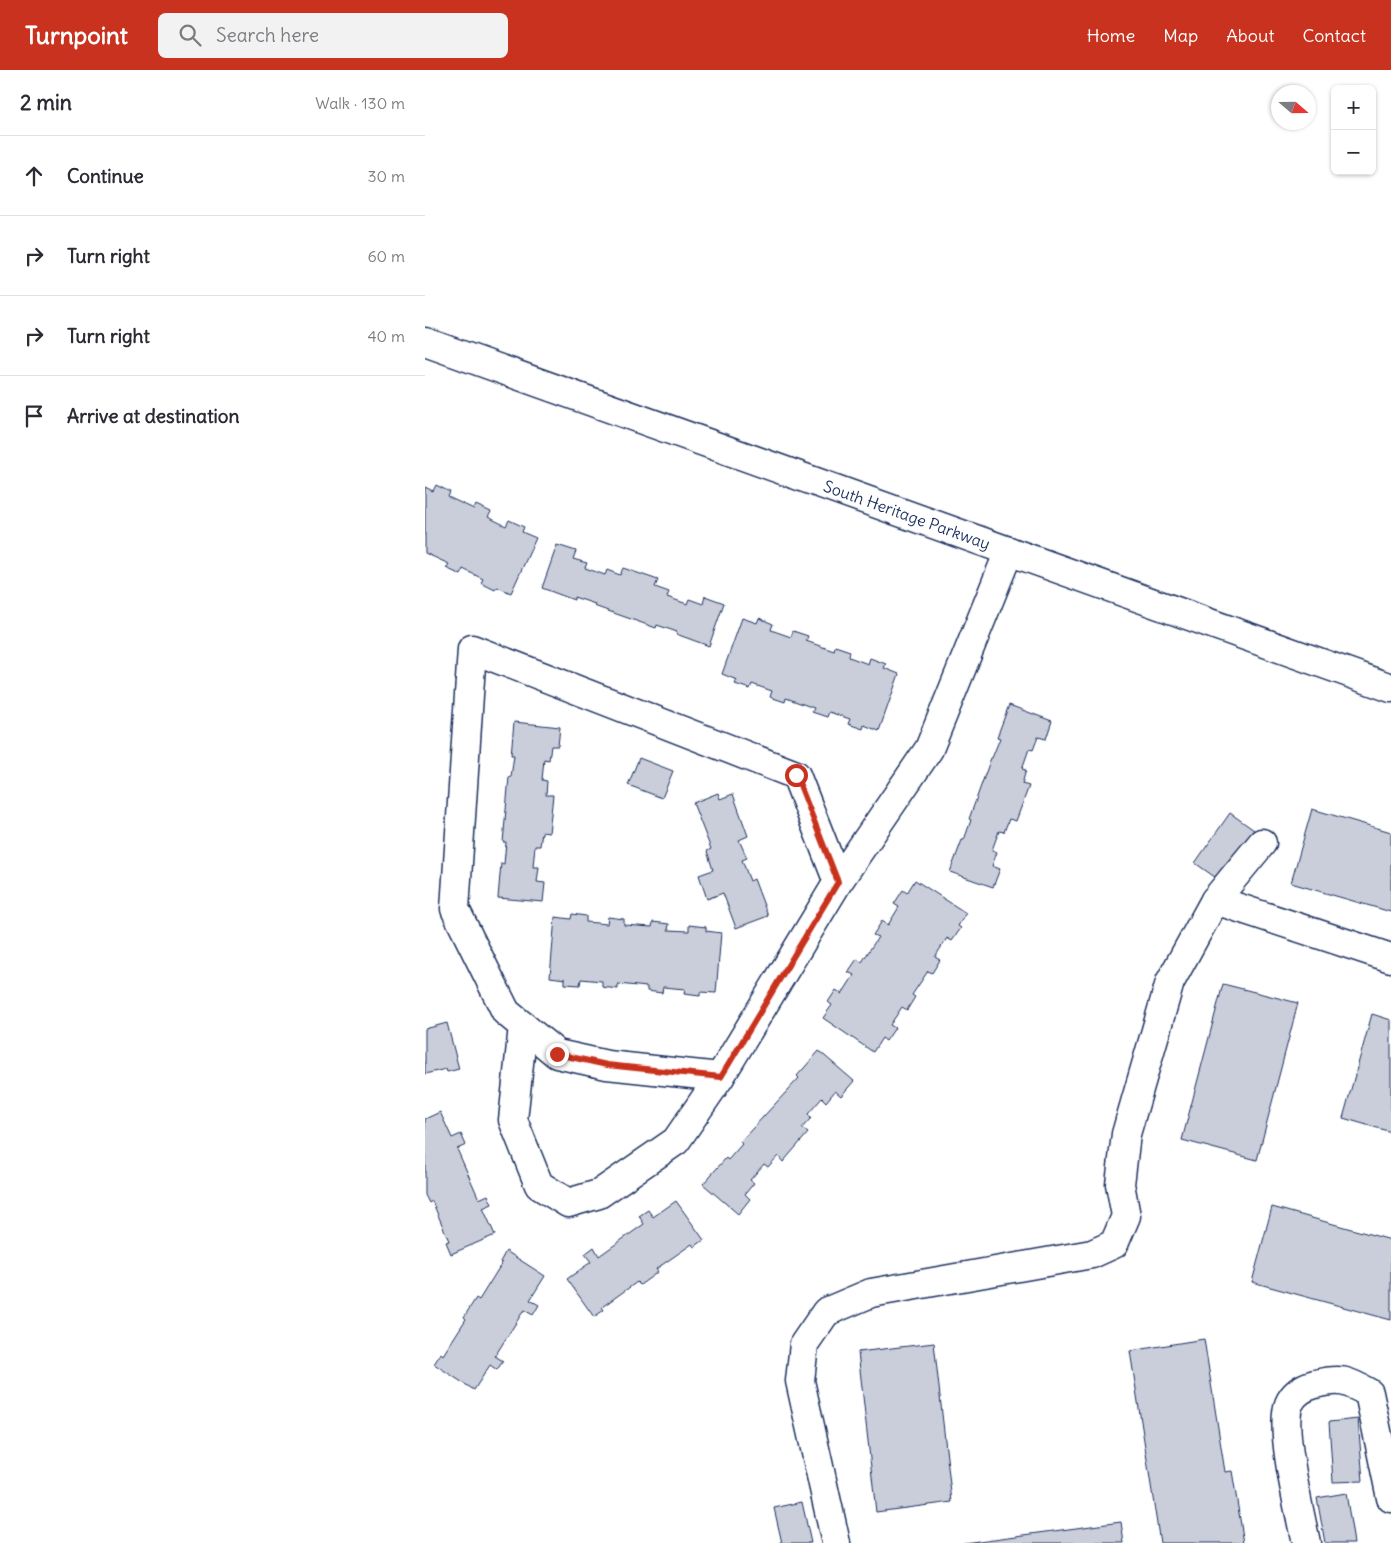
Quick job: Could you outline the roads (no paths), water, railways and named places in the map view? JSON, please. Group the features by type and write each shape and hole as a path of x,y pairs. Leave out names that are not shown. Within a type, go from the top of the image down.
{"main road":[{"name":"South Heritage Parkway","path":"425,342 1391,688"},
{"path":"523,1026 513,1120 539,1185 568,1203 599,1194 676,1141 721,1077 838,882 929,749 1009,551"},
{"path":"721,1077 607,1065 557,1054 506,1012 455,909 472,649 796,775 838,882"},
{"path":"836,1543 800,1381 804,1344 826,1312 871,1293 1092,1254 1114,1244 1127,1216 1120,1184 1126,1134 1171,982 1215,900 1261,843"},
{"path":"1215,900 1391,958"},
{"path":"1306,1543 1285,1432 1289,1404 1302,1388 1331,1380 1349,1382 1369,1393 1391,1498"}]}
